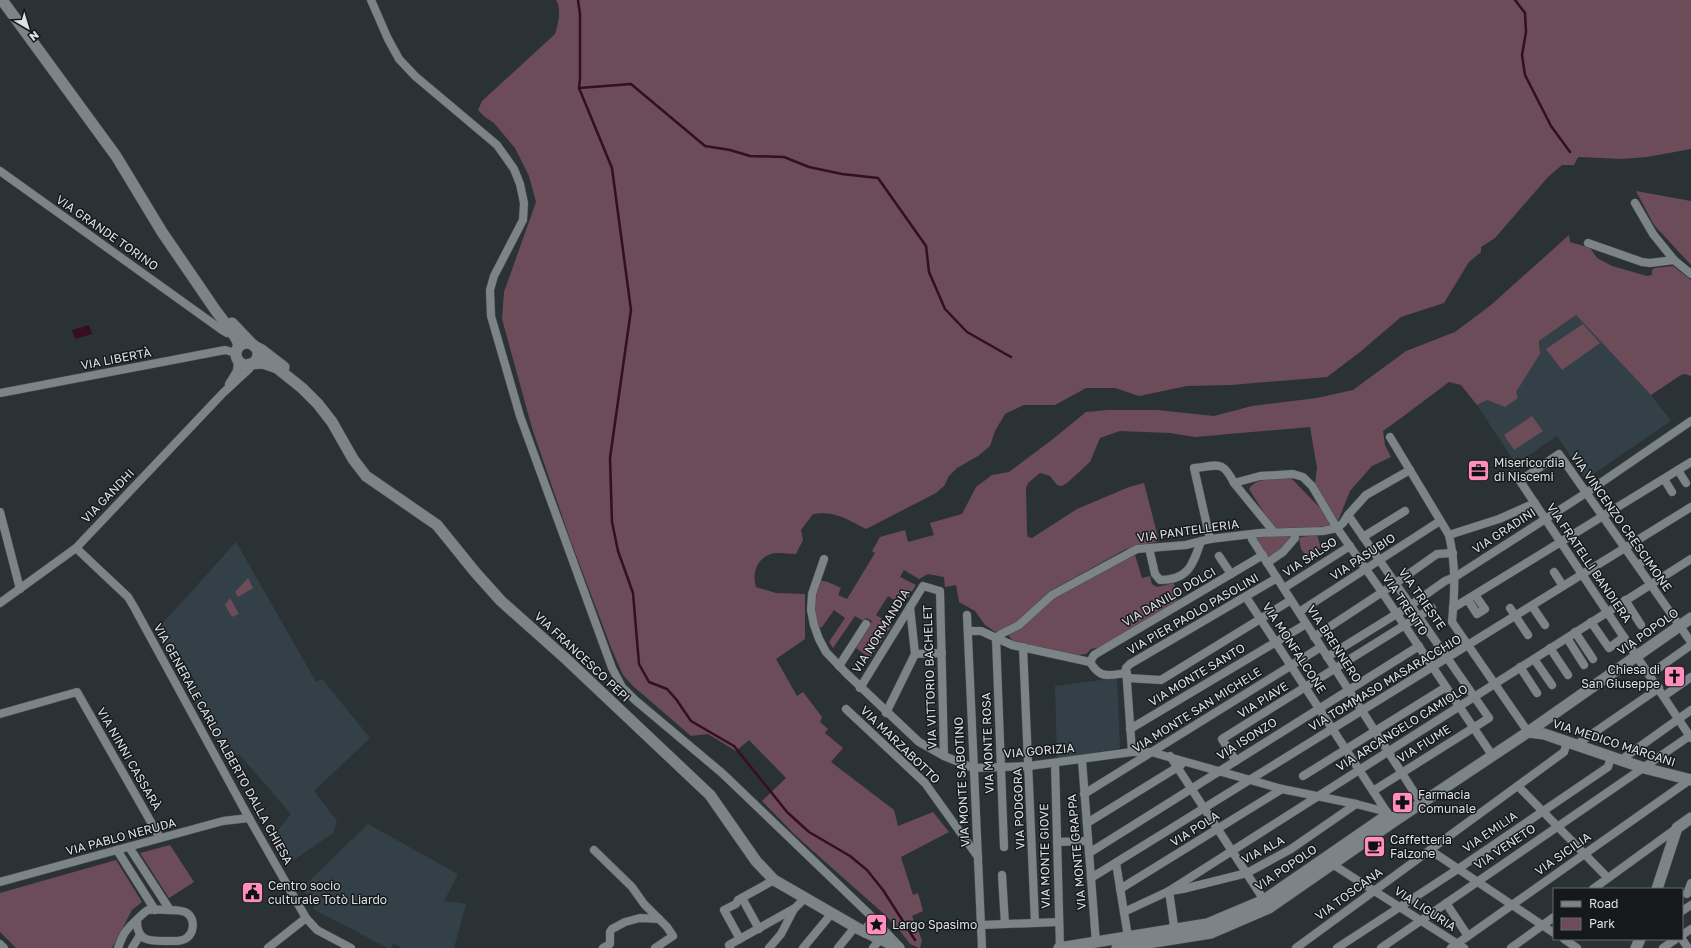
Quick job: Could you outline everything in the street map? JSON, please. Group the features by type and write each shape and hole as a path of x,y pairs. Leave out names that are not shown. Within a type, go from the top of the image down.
{"main road":[{"path":"2,0 116,156 162,232 233,334 237,353 243,364 253,362 263,363 277,368 302,388"},
{"path":"203,292 253,345 257,352 253,362"},
{"path":"237,353 245,343 253,345 262,350 286,369 302,388"},
{"name":"VIA FRANCESCO PEPI","path":"302,388 318,404 332,422 353,459 366,476 437,525 475,572 501,601 565,658 710,795 756,861 774,880 860,929 901,948"},
{"name":"VIA POPOLO","path":"1060,948 1128,937 1211,933 1269,908 1332,864 1393,817 1421,803 1528,732 1691,618"},
{"path":"1539,724 1544,734"},
{"name":"VIA MEDICO MARGANI","path":"1528,732 1544,734 1644,768 1690,780"},
{"name":"VIA POPOLO","path":"1117,948 1175,934 1207,924 1264,900 1383,818 1393,817"},
{"path":"1656,888 1677,828 1691,818"},
{"path":"860,929 874,920"}],"street":[{"path":"371,0 388,39 399,59 415,76 497,145 514,168 520,184 524,203 523,220 494,276 490,290 491,316 520,416 612,668 618,680 622,687 635,700 722,773 901,948"},
{"name":"VIA GRANDE TORINO","path":"0,172 227,333 233,334"},
{"path":"1635,203 1653,234 1674,260 1691,274"},
{"path":"1588,243 1650,264 1674,260"},
{"path":"201,314 212,316 216,311"},
{"name":"VIA LIBERTÀ","path":"0,393 225,350 237,353"},
{"path":"223,393 237,371 237,353"},
{"path":"223,393 253,362"},
{"name":"VIA GANDHI","path":"0,603 76,548 223,393"},
{"name":"VIA GRADINI","path":"1328,657 1411,605 1445,581 1455,577 1586,493 1691,421"},
{"path":"1390,437 1448,535 1453,553 1455,577 1452,622 1528,732"},
{"name":"VIA VINCENZO CRESCIMONE","path":"1520,481 1559,454 1691,642"},
{"path":"1453,608 1691,462"},
{"path":"1210,539 1194,468 1221,466 1226,468 1234,483 1274,532"},
{"path":"1337,528 1343,524 1348,515 1366,495 1410,470"},
{"path":"1678,470 1686,483"},
{"name":"VIA TRENTO","path":"1234,483 1260,476 1293,474 1303,477 1312,486 1337,528 1405,625 1492,755"},
{"path":"1664,479 1672,492"},
{"name":"VIA FRATELLI BANDIERA","path":"1520,481 1691,736"},
{"path":"1448,535 1499,519 1535,503"},
{"name":"VIA TOMMASO MASARACCHIO","path":"1091,878 1691,507"},
{"path":"1363,536 1405,511"},
{"path":"0,512 20,589"},
{"name":"VIA TRIESTE","path":"1348,515 1489,718"},
{"name":"VIA PASUBIO","path":"1299,612 1440,521"},
{"name":"VIA PANTELLERIA","path":"996,638 1019,625 1052,595 1137,549 1274,532 1324,531 1337,528"},
{"path":"1267,563 1283,552 1295,538 1294,532"},
{"name":"VIA BRENNERO","path":"1252,539 1421,803"},
{"path":"1149,548 1155,574 1160,580 1169,580 1187,572 1192,566 1201,541"},
{"name":"VIA SALSO","path":"1284,588 1350,546"},
{"name":"VIA GENERALE CARLO ALBERTO DALLA CHIESA","path":"76,548 128,597 249,818 306,918 317,930 351,948"},
{"path":"1314,637 1437,554 1453,553"},
{"name":"VIA DANILO DOLCI","path":"1090,662 1094,655 1263,555"},
{"path":"1220,556 1231,574"},
{"name":"VIA GORIZIA","path":"824,559 812,594 811,610 814,625 826,652 886,713 919,742 944,756 973,768 1029,766 1132,752 1151,752 1170,756 1186,762 1282,789 1356,804 1393,817"},
{"name":"VIA ARCANGELO CAMIOLO","path":"1124,912 1169,891 1607,611 1691,559"},
{"path":"1638,565 1646,560"},
{"path":"1554,572 1563,586"},
{"name":"VIA PIER PAOLO PASOLINI","path":"1127,676 1126,668 1130,664 1277,578"},
{"name":"VIA NORMANDIA","path":"860,688 923,586"},
{"name":"VIA VITTORIO BACHELET","path":"923,586 940,591 944,756"},
{"path":"1468,600 1477,614 1485,609 1476,595"},
{"name":"VIA MONFALCONE","path":"1246,597 1373,791 1393,817"},
{"path":"968,631 981,631 1012,645 1090,662 1096,672 1102,676 1127,676 1161,680 1291,600"},
{"path":"1625,600 1641,625"},
{"path":"1532,606 1545,625"},
{"path":"886,713 915,654 910,607"},
{"name":"VIA PIAVE","path":"1236,761 1222,739 1432,608"},
{"path":"1510,608 1528,635"},
{"name":"VIA MONTE SABOTINO","path":"967,615 982,948"},
{"path":"1592,622 1609,648 1624,637"},
{"path":"839,666 866,624"},
{"name":"VIA MONTE SANTO","path":"1130,730 1306,624"},
{"path":"1575,632 1593,659"},
{"name":"VIA MONTE ROSA","path":"996,638 1004,847"},
{"path":"1566,638 1584,664"},
{"path":"1650,674 1691,645"},
{"name":"VIA ISONZO","path":"1089,853 1419,646"},
{"name":"VIA PODGORA","path":"1023,647 1035,923"},
{"name":"VIA MONTE SAN MICHELE","path":"1084,794 1321,647"},
{"path":"1550,648 1568,675"},
{"path":"915,654 942,653"},
{"path":"1534,659 1552,685"},
{"path":"1520,667 1537,693"},
{"path":"1127,676 1132,752"},
{"path":"1664,696 1691,677"},
{"path":"1303,776 1446,687"},
{"path":"1571,743 1659,688"},
{"name":"VIA NINNI CASSARÀ","path":"0,714 77,692 160,838"},
{"name":"VIA MARZABOTTO","path":"846,709 925,783 978,858"},
{"name":"VIA EMILIA","path":"1337,948 1399,906 1458,869 1608,767 1616,758 1691,710"},
{"name":"VIA FIUME","path":"1373,791 1489,718"},
{"name":"VIA VENETO","path":"1381,948 1691,736"},
{"name":"VIA TOSCANA","path":"1296,948 1564,752 1571,743"},
{"path":"1170,756 1264,900"},
{"name":"VIA MONTE GRAPPA","path":"1082,760 1096,943"},
{"path":"1087,823 1186,762"},
{"name":"VIA MONTE GIOVE","path":"1055,763 1060,948"},
{"name":"VIA SICILIA","path":"1458,947 1468,936 1690,780"},
{"path":"1518,786 1608,878"},
{"name":"VIA POLA","path":"1120,889 1282,789"},
{"name":"VIA ALA","path":"1169,891 1247,873 1291,849 1356,804"},
{"name":"VIA PABLO NERUDA","path":"0,882 224,821 249,818"},
{"path":"1594,888 1677,828"},
{"path":"1057,842 1088,841"},
{"path":"129,847 170,910"},
{"path":"117,850 155,910"},
{"path":"594,850 632,887 644,904 667,927 673,936 655,948"},
{"path":"1430,850 1553,932"},
{"path":"1116,863 1128,937"},
{"name":"VIA LIGURIA","path":"1332,864 1375,890 1458,947"},
{"path":"1002,875 1005,924"},
{"path":"740,939 724,910 736,904 740,899 774,880"},
{"path":"1687,894 1691,883"},
{"path":"1169,891 1175,934"},
{"path":"730,948 729,945 795,908 805,898"},
{"path":"740,899 759,929"},
{"path":"1446,903 1468,936"},
{"path":"769,948 781,934 795,908"},
{"path":"118,948 126,931 147,910 180,910 187,913 192,919 193,926 191,934 186,939 179,941 154,941 146,940 140,935 137,929 137,921"},
{"path":"803,948 832,913"},
{"path":"268,948 306,918"},
{"path":"603,948 610,944 610,932 612,929 625,922 640,918 659,919"},
{"path":"1511,948 1553,918"},
{"path":"982,925 1059,922"},
{"path":"838,948 860,929"},
{"path":"132,948 140,935"},
{"path":"873,948 880,939"},
{"path":"1565,940 1577,948"},
{"path":"0,944 4,948"}],"shaded area":[{"path":"1576,315 1651,395 1671,421 1586,479 1557,436 1516,464 1477,405 1487,400 1505,407 1540,354 1539,341"},
{"path":"89,325 92,334 75,339 72,330"},
{"path":"236,542 316,682 322,679 370,738 314,791 337,821 333,833 294,860 279,852 271,839 291,814 239,754 237,755 222,739 222,737 216,740 186,686 195,681 191,674 183,681 156,631"},
{"path":"1117,678 1120,748 1057,759 1055,686"},
{"path":"368,824 458,874 444,901 466,904 454,948 402,948 393,943 391,948 388,948 313,909 316,901 301,889"}],"green space":[{"path":"556,0 1691,0 1691,149 1647,157 1622,159 1578,157 1574,165 1562,165 1548,177 1495,238 1481,247 1481,252 1469,262 1444,303 1401,317 1360,352 1327,377 1231,385 1187,386 1139,396 1115,388 1086,388 1055,405 1024,405 1005,414 995,431 990,446 978,456 957,468 949,476 944,486 936,493 866,529 847,519 835,515 821,513 813,514 801,530 803,540 796,554 774,553 762,559 755,572 756,587 776,593 805,594 805,639 776,659 797,696 803,692 822,717 820,722 828,729 825,733 843,748 831,762 894,810 898,826 933,812 949,832 901,857 913,895 918,893 923,911 912,916 922,940 919,948 910,944 897,927 884,914 795,835 762,801 786,778 749,740 736,751 708,734 691,736 633,686 623,675 612,650 570,539 532,428 502,319 504,292 536,202 529,176 515,148 494,123 478,110 482,101 555,34 559,12"},
{"path":"1636,191 1691,201 1691,265 1654,225"},
{"path":"1569,235 1570,242 1590,248 1597,258 1612,266 1647,276 1652,275 1652,270 1655,268 1673,266 1691,280 1691,376 1685,374 1681,375 1651,395 1576,315 1539,341 1540,354 1516,392 1518,398 1505,407 1487,400 1477,405 1461,385 1449,382 1383,431 1385,445 1391,457 1372,466 1350,491 1338,521 1315,484 1317,468 1310,427 1195,437 1170,433 1120,431 1100,438 1090,462 1062,486 1057,485 1050,476 1040,473 1028,483 1026,488 1028,537 1032,538 1077,509 1129,487 1144,483 1159,541 1126,549 1050,591 1016,623 997,633 985,625 975,611 959,602 956,585 945,587 944,577 928,574 919,579 904,570 900,577 916,585 907,599 900,594 896,601 888,596 876,615 892,625 870,658 856,648 872,621 866,618 863,621 855,616 833,648 829,642 845,618 834,610 822,627 817,628 814,608 819,580 841,588 838,595 847,599 875,553 872,551 880,537 905,530 908,542 934,535 930,523 962,514 976,487 992,475 1009,472 1086,412 1108,410 1157,410 1214,416 1252,406 1317,398 1353,390 1406,351 1455,332 1491,305"},
{"path":"1583,324 1600,343 1562,370 1546,349"},
{"path":"1532,416 1543,431 1514,450 1504,435"},
{"path":"1274,478 1292,479 1320,508 1331,525 1314,528 1278,529 1273,527 1249,489 1256,482"},
{"path":"1288,535 1290,537 1284,547 1269,558 1261,549 1256,537"},
{"path":"1317,535 1321,548 1307,557 1301,549 1299,539 1301,537"},
{"path":"1131,555 1135,555 1142,578 1150,576 1152,584 1157,587 1174,583 1178,602 1102,647 1091,649 1086,654 1077,655 1015,643 1008,635 1054,596"},
{"path":"248,578 253,588 238,597 235,592"},
{"path":"230,598 239,614 232,617 225,605"},
{"path":"170,845 194,882 169,898 140,853"},
{"path":"116,860 142,902 132,910 112,948 16,948 0,932 0,893"}],"waterway":[{"path":"578,0 580,14 579,88 612,168 631,310 610,458 612,522 618,551 633,593 639,664 649,682 667,689 691,721 734,746 787,812 809,832 850,856 867,870 883,890 915,940"},
{"path":"1515,0 1525,13 1526,32 1522,55 1525,75 1551,126 1570,152"},
{"path":"579,88 631,84 705,146 730,150 750,156 784,157 809,167 842,174 878,178 926,246 929,272 945,309 967,332 1011,357"}],"place":[{"name":"Misericordia di Niscemi","path":"1478,470"},
{"name":"Chiesa di San Giuseppe","path":"1675,677"},
{"name":"Farmacia Comunale","path":"1402,802"},
{"name":"Caffetteria Falzone","path":"1374,847"},
{"name":"Centro socio culturale Totò Liardo","path":"252,893"},
{"name":"Largo Spasimo","path":"877,925"}]}
